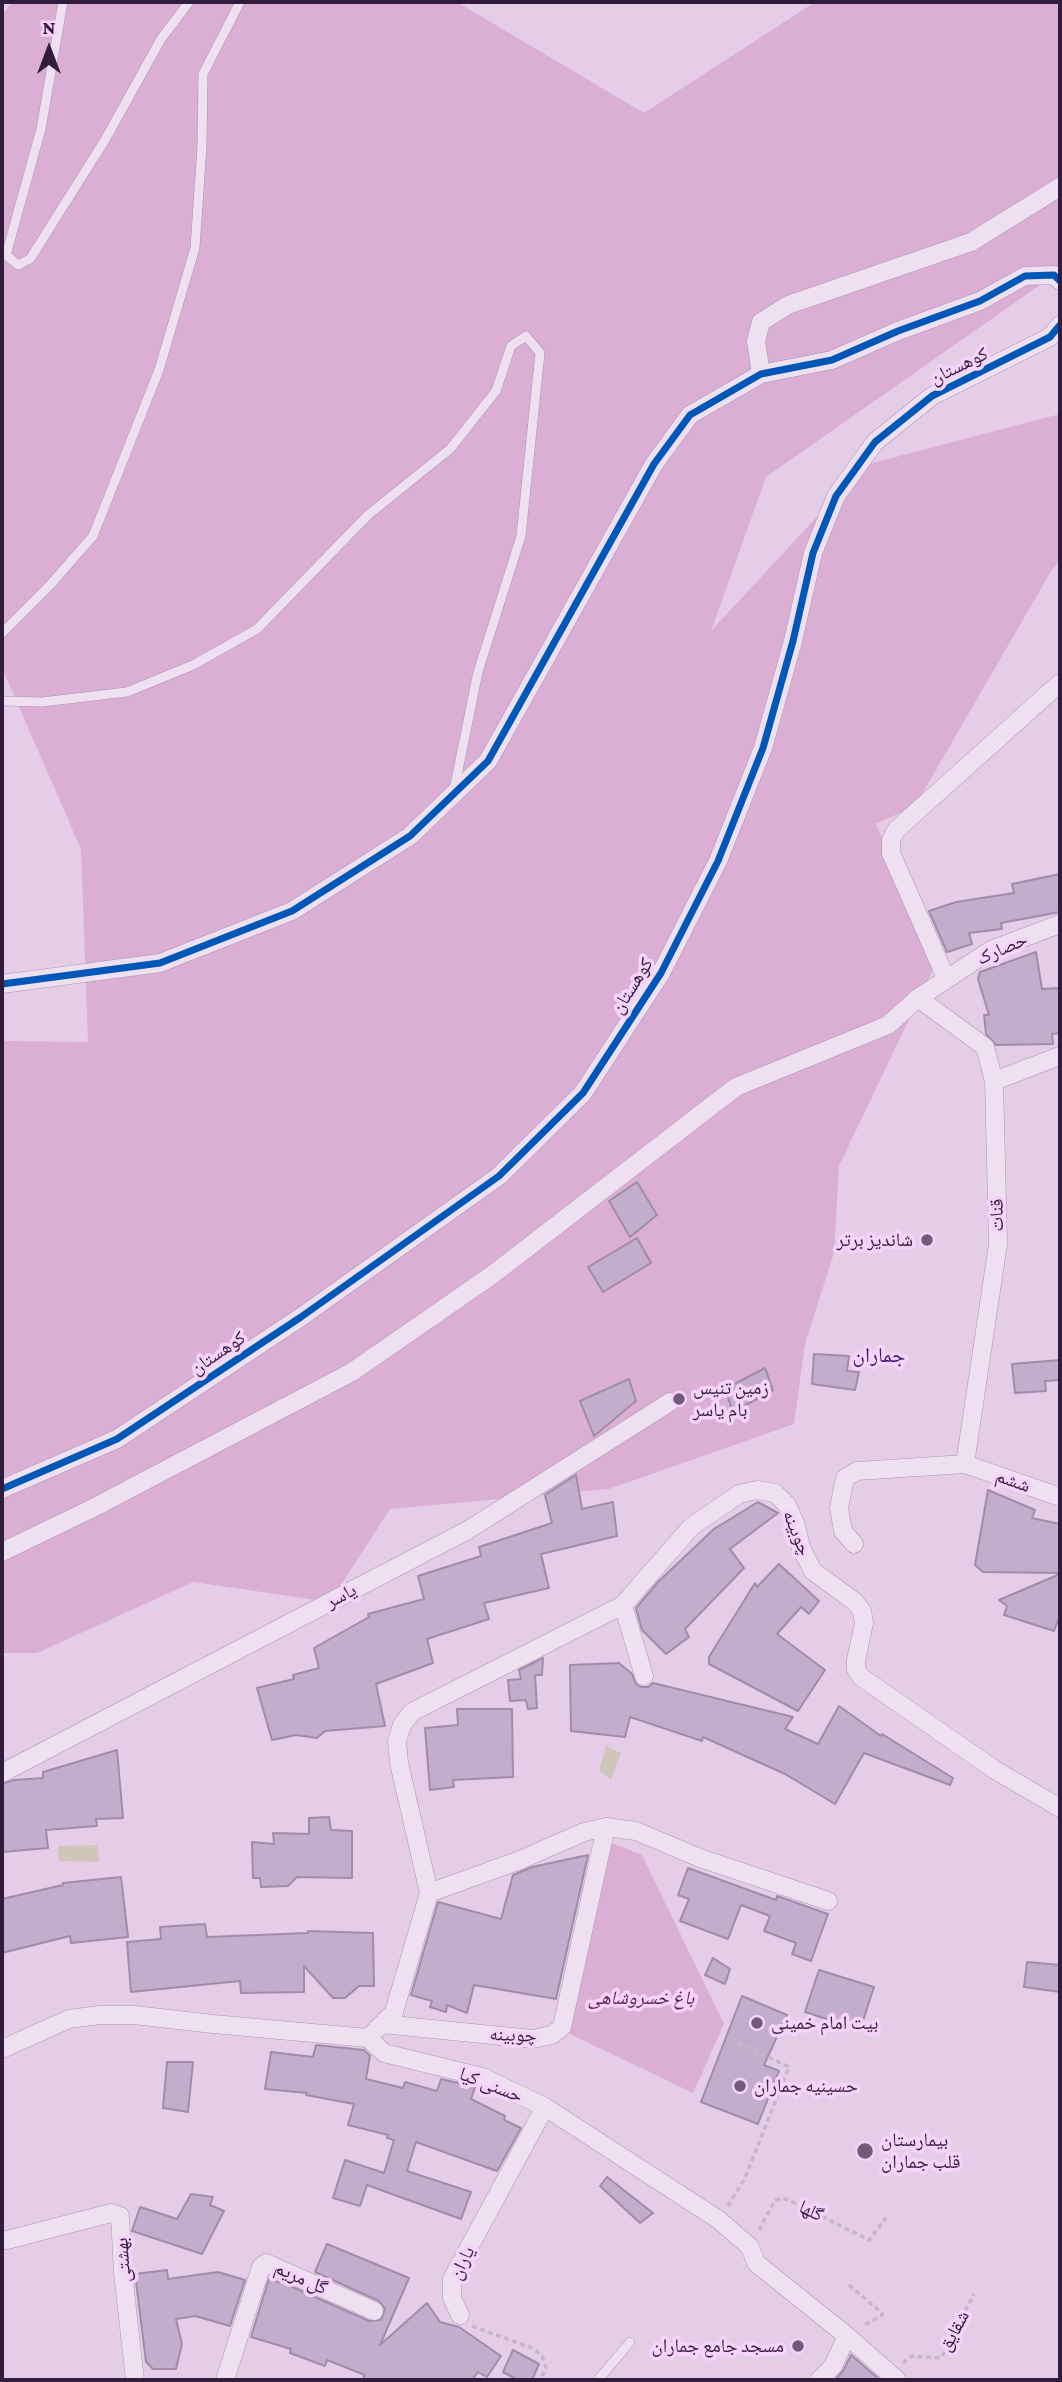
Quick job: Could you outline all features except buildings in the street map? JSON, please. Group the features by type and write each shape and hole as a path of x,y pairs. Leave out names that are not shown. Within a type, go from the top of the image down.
{"street":[{"path":"761,374 756,341 761,322 788,304 971,242 1060,187"},
{"path":"2,984 160,963 292,911 410,836 488,761 654,464 690,415 761,374 832,360 898,331 980,301 1025,276 1054,275 1060,281"},
{"name":"کوهستان","path":"2,1489 117,1439 301,1317 499,1176 583,1093 661,972 718,861 763,748 793,641 813,553 836,496 875,442 932,396 1050,337 1060,325"},
{"path":"946,978 891,853 891,840 896,830 1060,683"},
{"name":"حصارک","path":"918,998 991,950 1060,924"},
{"path":"2,1552 93,1508 352,1372 492,1275 736,1087 888,1025 918,998"},
{"name":"قنات","path":"918,998 985,1047 994,1081 998,1244 965,1464"},
{"path":"994,1081 1060,1056"},
{"name":"یاسر","path":"2,1773 468,1530 670,1402"},
{"path":"854,1544 843,1531 839,1508 845,1478 857,1471 965,1464"},
{"name":"ششم","path":"965,1464 1060,1497"},
{"name":"چوبینه","path":"368,2038 394,2012 429,1893 399,1763 397,1741 402,1725 412,1712 623,1605 691,1527 738,1494 757,1490 775,1493 787,1505 796,1525 801,1548 813,1571 855,1602 862,1611 864,1623 856,1660 856,1669 861,1677 995,1770 1060,1808"},
{"path":"623,1605 644,1676"},
{"path":"429,1893 520,1860 584,1832 606,1827 636,1830 699,1858 828,1901"},
{"name":"چوبینه","path":"382,2024 532,2039 552,2035 562,2026 606,1827"},
{"name":"حسنی کیا","path":"2,2049 69,2020 100,2015 134,2015 368,2038 384,2053 482,2077 545,2107 719,2220 750,2247 755,2263 893,2376"},
{"name":"یاران","path":"460,2315 452,2298 452,2279 545,2107"},
{"name":"بهشتی","path":"7,2240 111,2213 120,2216 123,2273 135,2380"},
{"name":"گل مریم","path":"225,2380 261,2267 265,2263 374,2311"},
{"path":"818,2380 833,2366 847,2336"}],"lane":[{"path":"63,2 41,129 6,255 18,265 30,259 105,140 161,39 189,2"},
{"path":"2,633 50,585 93,536 159,370 195,248 202,146 203,74 240,2"},
{"path":"2,701 42,702 127,692 193,665 257,629 368,515 450,449 496,391 511,346 526,336 540,353 521,536 478,672 452,798"},
{"path":"598,2380 630,2342"}],"path":[{"path":"719,2220 745,2178 789,2067 738,2043"},
{"path":"847,2336 881,2315 880,2311 849,2285"},
{"path":"460,2315 471,2326 532,2348 542,2356 546,2368 540,2380"}],"green space":[{"path":"12,2 457,2 644,113 815,2 1060,2 1060,271 766,477 711,631 865,465 1060,414 1060,560 915,806 876,824 936,963 839,1166 834,1253 805,1344 794,1424 609,1489 390,1509 330,1602 193,1582 37,1653 2,1653 2,1041 88,1042 81,849 2,668 2,15"},
{"name":"باغ خسروشاهی","path":"612,1843 642,1855 724,2024 693,2093 568,2033"}],"shaded area":[{"path":"606,1746 621,1753 611,1780 599,1771"},
{"path":"98,1845 99,1862 59,1861 58,1846"}],"cycle path":[{"path":"2,984 160,963 292,911 410,836 488,761 654,464 690,415 761,374 832,360 898,331 980,301 1025,276 1054,275 1060,281"},
{"path":"2,1489 117,1439 301,1317 499,1176 583,1093 661,973 718,861 763,748 793,641 813,553 836,496 875,442 932,396 1050,337 1060,325"}],"place":[{"name":"شاندیز برتر","path":"927,1240"},
{"name":"زمین تنیس بام یاسر","path":"679,1399"},
{"name":"بیت امام خمینی","path":"757,2023"},
{"name":"حسینیه جماران","path":"740,2086"},
{"name":"بیمارستان قلب جماران","path":"865,2151"},
{"name":"مسجد جامع جماران","path":"798,2346"}],"district":[{"name":"جماران","path":"879,1356"}]}
